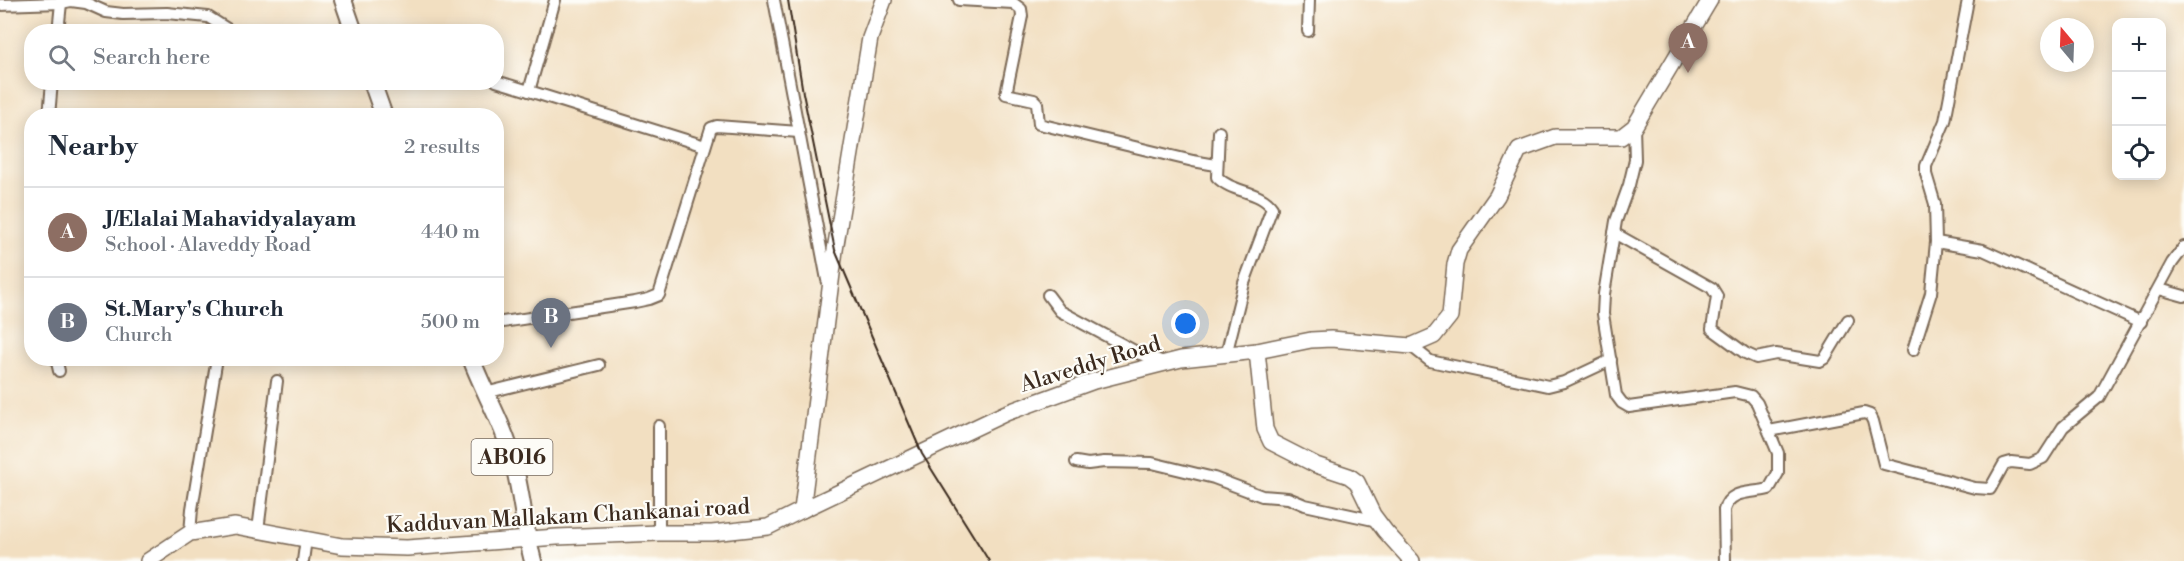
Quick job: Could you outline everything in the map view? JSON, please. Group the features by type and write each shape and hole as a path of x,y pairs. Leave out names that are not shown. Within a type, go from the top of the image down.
{"main road":[{"path":"343,0 351,24"},
{"path":"375,90 381,108"},
{"name":"AB016","path":"474,366 513,459 527,540 533,561"}],"street":[{"path":"529,91 555,0"},
{"path":"774,0 829,293"},
{"path":"802,510 829,293 870,38 884,0"},
{"path":"959,0 1013,3 1021,9 1022,16 1006,94 1034,100 1037,103 1039,124 1216,165"},
{"path":"1308,31 1309,0"},
{"path":"1611,360 1564,382 1548,386 1430,361 1411,346 1434,336 1450,316 1456,256 1466,237 1497,196 1519,150 1555,137 1621,137 1634,127 1710,0"},
{"path":"1913,350 1931,293 1936,242 1935,204 1926,174 1926,166 1945,121 1968,0"},
{"path":"0,5 71,1 86,3 106,12 123,14 147,12 208,17 219,24"},
{"path":"59,24 61,3"},
{"path":"504,83 705,146"},
{"path":"50,108 51,90"},
{"path":"504,321 650,300 659,295 711,128 717,126 799,132"},
{"path":"1634,127 1635,160 1614,233 1604,294 1603,314 1616,395 1622,404 1629,407 1735,392 1751,396 1757,403 1778,453 1778,473 1768,489 1733,495 1728,498 1724,510 1725,561"},
{"path":"1219,132 1217,177 1222,183 1261,197 1272,208 1244,283 1226,355"},
{"path":"1614,233 1712,288 1717,296 1712,329 1745,353 1756,358 1776,354 1820,361 1825,358 1848,320"},
{"path":"1936,242 1983,250 2141,322"},
{"path":"1769,431 1864,413 1873,421 1884,464 1986,490 1992,487 2004,464 2011,462 2030,464 2043,458 2063,427 2098,398 2172,263 2184,247"},
{"path":"2158,289 2184,296"},
{"path":"1048,295 1060,311 1140,354 1164,362"},
{"name":"Alaveddy Road","path":"802,510 1006,413 1094,381 1164,362 1257,351 1311,340 1411,346"},
{"path":"1257,351 1265,429 1272,442 1316,465 1349,476 1357,482 1378,521 1412,561"},
{"path":"485,393 599,365"},
{"path":"58,366 59,371"},
{"path":"190,533 192,508 216,366"},
{"path":"258,530 277,381"},
{"path":"659,426 659,533"},
{"path":"1076,462 1088,464 1152,463 1214,478 1262,496 1288,498 1305,505 1378,521"},
{"name":"Kadduvan Mallakam Chankanai road","path":"148,561 190,533 235,526 342,546 407,548 659,533 712,533 768,527 802,510"},
{"path":"303,561 306,539"}],"railway":[{"path":"788,0 803,93 835,250 922,454 989,561"}],"place":[{"name":"J/Elalai Mahavidyalayam","path":"1688,73"},
{"name":"St.Mary's Church","path":"551,348"}]}
